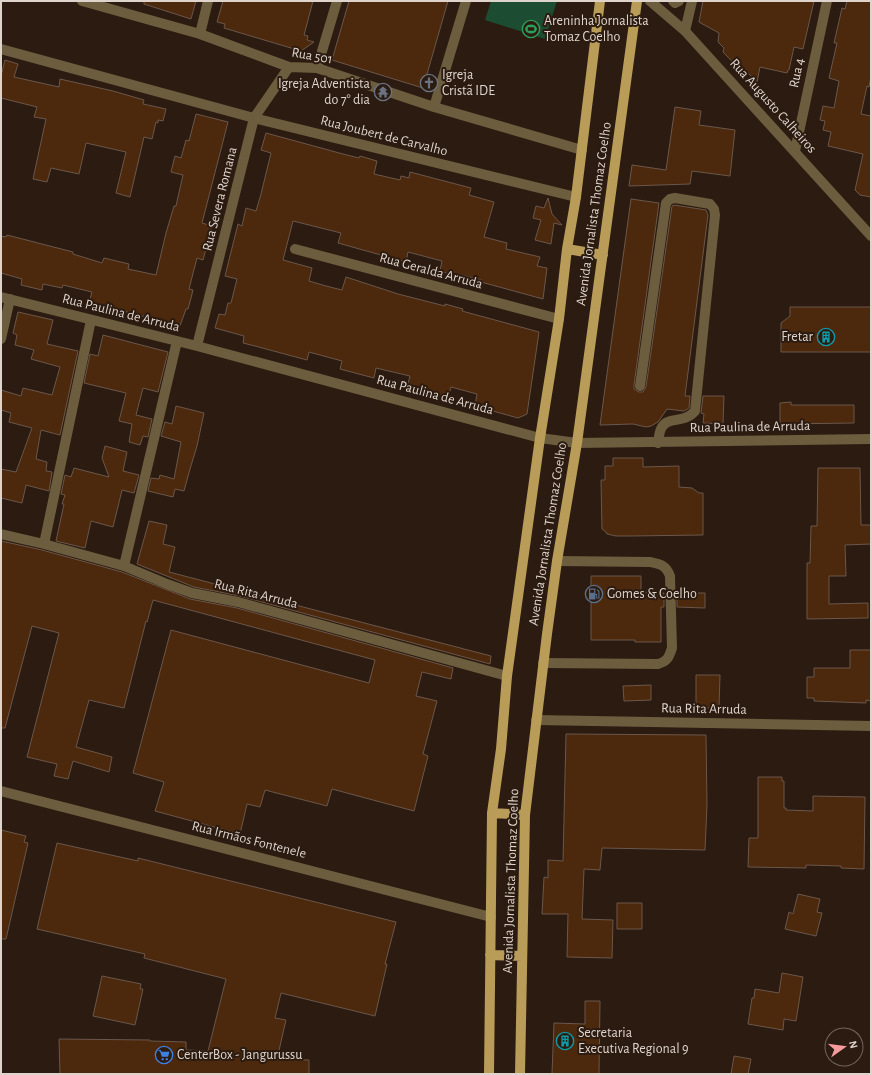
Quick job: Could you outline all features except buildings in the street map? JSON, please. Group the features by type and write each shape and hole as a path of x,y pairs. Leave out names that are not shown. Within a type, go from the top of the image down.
{"main road":[{"name":"Avenida Jornalista Thomaz Coelho","path":"488,1074 492,813 501,749 507,676 540,438 560,319 567,249 576,197 600,1"},
{"name":"Avenida Jornalista Thomaz Coelho","path":"520,1074 525,815 557,561 577,443 637,1"},
{"path":"567,249 603,255"},
{"path":"492,813 525,815"},
{"path":"490,955 522,956"}],"street":[{"name":"Rua 501","path":"83,1 200,34 289,67 317,68 434,107 582,150"},
{"path":"200,34 208,1"},
{"path":"317,68 337,1"},
{"path":"434,107 466,1"},
{"name":"Rua Augusto Calheiros","path":"650,1 685,31 871,236"},
{"path":"673,1 675,3 679,1"},
{"path":"685,31 692,1"},
{"name":"Rua 4","path":"795,151 827,1"},
{"name":"Rua Joubert de Carvalho","path":"1,49 254,118 576,197"},
{"name":"Rua Severa Romana","path":"197,346 254,118 289,67"},
{"path":"640,386 666,203 670,199 675,198 710,204 715,215 695,411 690,417 669,421 664,424 661,428 658,443"},
{"name":"Rua Geralda Arruda","path":"295,249 560,319"},
{"path":"1,339 6,298"},
{"name":"Rua Paulina de Arruda","path":"6,298 197,346 540,438 577,443 871,439"},
{"path":"44,544 91,320"},
{"path":"124,566 177,342"},
{"name":"Rua Rita Arruda","path":"1,534 124,566 192,593 238,602 507,676"},
{"path":"543,663 658,664 665,662 669,657 672,648 670,576 667,568 661,564 650,562 557,561"},
{"name":"Rua Rita Arruda","path":"536,720 871,726"},
{"name":"Rua Irmãos Fontenele","path":"1,791 491,916"}],"green space":[{"name":"Areninha Jornalista Tomaz Coelho","path":"491,1 557,1 545,39 485,20"}],"place":[{"name":"Areninha Jornalista Tomaz Coelho","path":"531,29"},
{"name":"Igreja Cristã IDE","path":"429,83"},
{"name":"Igreja Adventista do 7° dia","path":"383,92"},
{"name":"Fretar","path":"826,337"},
{"name":"Gomes & Coelho","path":"594,594"},
{"name":"Secretaria Executiva Regional 9","path":"565,1041"},
{"name":"CenterBox - Jangurussu","path":"164,1055"}]}
